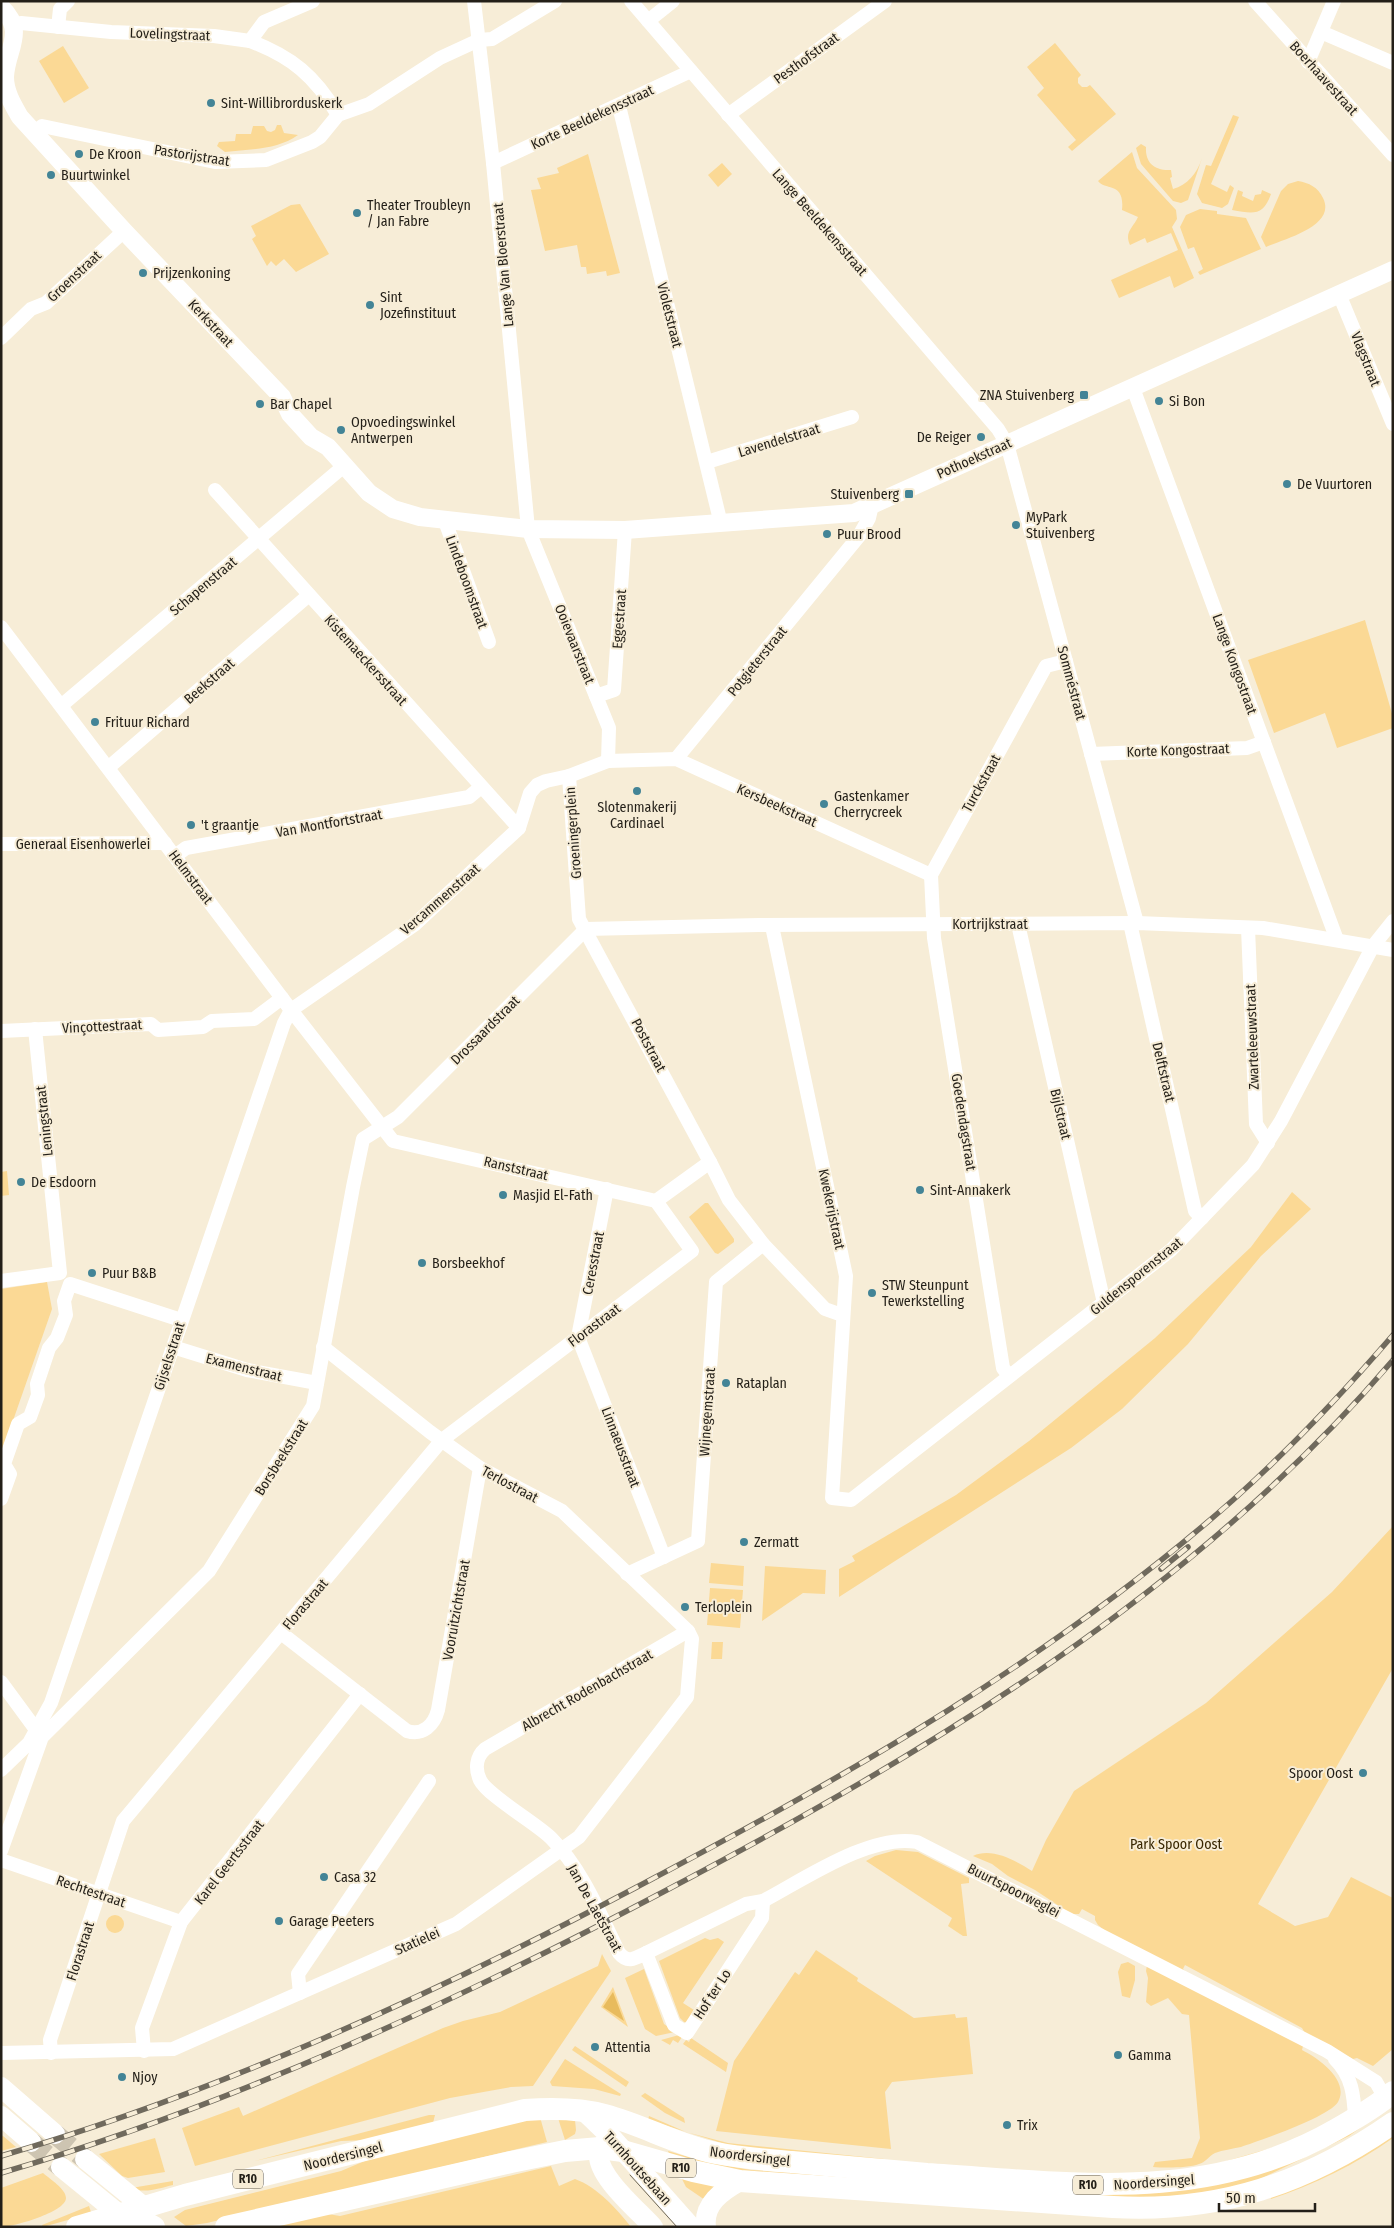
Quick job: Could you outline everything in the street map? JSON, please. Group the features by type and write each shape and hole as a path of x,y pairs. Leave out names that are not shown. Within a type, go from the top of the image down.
{"main road":[{"path":"1,2087 54,2134"},
{"name":"Noordersingel","path":"78,2227 127,2221 144,2207 500,2115 544,2108 604,2114 679,2143 718,2154 882,2170 1110,2186 1185,2181 1257,2164 1306,2146 1355,2119 1389,2095"},
{"name":"Turnhoutsebaan","path":"584,2111 612,2146 690,2227"},
{"path":"1,2116 31,2142"},
{"name":"Noordersingel","path":"226,2227 249,2224 510,2162 565,2151 612,2146 693,2171 740,2181 1113,2207 1165,2207 1238,2197 1270,2188 1330,2162 1393,2123"},
{"path":"612,2146 635,2126"},
{"name":"Turnhoutsebaan","path":"612,2146 600,2162 604,2171 618,2190 653,2227"},
{"path":"85,2159 170,2227"},
{"path":"61,2167 127,2221 140,2220 154,2227"},
{"path":"706,2227 705,2218 710,2206 727,2189 740,2181"}],"street":[{"path":"58,28 60,9 68,1"},
{"path":"314,1 264,22 250,41 288,58 304,70 317,84 338,115 369,104 440,58 479,40 492,40 556,1"},
{"name":"Lange Van Bloerstraat","path":"474,1 493,163 528,529"},
{"name":"Lange Beeldekensstraat","path":"631,1 998,429 1007,444"},
{"path":"648,22 673,1"},
{"name":"Pesthofstraat","path":"728,115 885,1"},
{"name":"Boerhaavestraat","path":"1256,1 1308,62 1393,155"},
{"path":"1308,62 1334,1"},
{"path":"1,7 14,25"},
{"name":"Lovelingstraat","path":"14,25 21,23 111,32 214,36 250,41"},
{"name":"Kerkstraat","path":"14,25 14,42 5,76 4,92 14,106 34,133 124,231 282,397 290,414 312,437 328,446 369,492 393,509 420,518 528,529"},
{"path":"1321,32 1393,63"},
{"name":"Korte Beeldekensstraat","path":"493,163 691,71"},
{"name":"Violetstraat","path":"619,106 721,524"},
{"name":"Pastorijstraat","path":"34,133 42,126 215,162 241,162 266,160 312,142 325,132 338,115"},
{"name":"Groenstraat","path":"1,338 31,309 46,303 124,231"},
{"name":"Pothoekstraat","path":"528,529 625,530 854,513 1393,270"},
{"name":"Vlagstraat","path":"1339,294 1393,424"},
{"name":"Lange Kongostraat","path":"1133,388 1337,940"},
{"name":"Lavendelstraat","path":"707,462 852,417"},
{"name":"Somméstraat","path":"1007,444 1091,754 1134,923"},
{"name":"Schapenstraat","path":"62,705 344,466"},
{"name":"Kistemaeckersstraat","path":"215,490 519,828"},
{"name":"Potgieterstraat","path":"676,759 859,536 869,518 872,505"},
{"name":"Lindeboomstraat","path":"445,521 489,642"},
{"name":"Ooievaarstraat","path":"528,529 609,728 608,761"},
{"name":"Eggestraat","path":"596,696 614,690 625,530"},
{"name":"Beekstraat","path":"109,767 308,595"},
{"name":"Helmstraat","path":"1,627 6,643 62,705 291,1010 382,1127"},
{"name":"Turckstraat","path":"931,875 1046,666 1066,661"},
{"name":"Korte Kongostraat","path":"1091,754 1247,748 1264,742"},
{"path":"608,761 676,759"},
{"name":"Kersbeekstraat","path":"676,759 931,875"},
{"name":"Groeningerplein","path":"586,930 579,919 569,776 608,761"},
{"name":"Vercammenstraat","path":"291,1010 414,925 519,828 530,793 537,786 546,781 569,776"},
{"name":"Van Montfortstraat","path":"175,856 186,848 469,797 481,787"},
{"name":"Generaal Eisenhowerlei","path":"1,844 165,843"},
{"path":"931,875 934,925"},
{"path":"1373,946 1393,921"},
{"name":"Kortrijkstraat","path":"586,930 772,926 1134,923 1263,928 1393,950"},
{"name":"Delftstraat","path":"1134,923 1195,1211 1202,1218"},
{"name":"Bijlstraat","path":"1018,924 1104,1303"},
{"name":"Goedendagstraat","path":"934,925 936,948 1003,1368 1009,1376"},
{"name":"Kwekerijstraat","path":"772,926 846,1276 842,1315 832,1498"},
{"name":"Zwarteleeuwstraat","path":"1248,928 1256,1124 1268,1142"},
{"name":"Drossaardstraat","path":"382,1127 398,1117 586,930"},
{"name":"Poststraat","path":"586,930 730,1200 763,1244 824,1309 842,1315"},
{"name":"Guldensporenstraat","path":"832,1498 851,1500 1171,1250 1253,1165 1268,1142 1373,946"},
{"name":"Vinçottestraat","path":"1,1030 151,1024 158,1030 203,1027 212,1021 254,1019 282,998"},
{"name":"Gijselsstraat","path":"1,1770 29,1743 51,1703 181,1320 284,1023 291,1010"},
{"name":"Leningstraat","path":"1,1281 60,1273 35,1029"},
{"name":"Ranststraat","path":"382,1127 392,1141 656,1201"},
{"name":"Borsbeekstraat","path":"1,1851 42,1737 209,1571 313,1406 352,1187 364,1139 382,1127"},
{"path":"656,1201 710,1162"},
{"name":"Ceresstraat","path":"578,1337 607,1189"},
{"name":"Florastraat","path":"51,2053 50,2040 123,1821 442,1440 692,1251 656,1201"},
{"name":"Wijnegemstraat","path":"664,1557 698,1541 716,1282 763,1244"},
{"path":"1,1499 10,1474 4,1464 18,1424 30,1417 38,1395 37,1384 49,1348 57,1338 66,1315 64,1301 70,1284 181,1320"},
{"name":"Linnaeusstraat","path":"578,1337 664,1557"},
{"name":"Examenstraat","path":"173,1347 247,1370 317,1384"},
{"name":"Terlostraat","path":"323,1347 480,1468 562,1511 688,1631"},
{"name":"Vooruitzichtstraat","path":"360,1694 407,1731 414,1733 426,1729 436,1718 480,1468"},
{"path":"627,1574 664,1557"},
{"name":"Albrecht Rodenbachstraat","path":"486,1749 688,1631"},
{"name":"Statielei","path":"2,2054 173,2050 456,1924 579,1837 687,1697 692,1639 688,1631"},
{"path":"281,1633 360,1694"},
{"path":"1,1682 37,1731"},
{"name":"Karel Geertsstraat","path":"144,2051 142,2028 181,1922 360,1694"},
{"name":"Jan De Laetstraat","path":"486,1749 480,1754 477,1761 477,1772 480,1781 485,1787 551,1837 562,1850 575,1867 619,1953 624,1959"},
{"path":"300,1993 298,1974 429,1782"},
{"name":"Buurtspoorweglei","path":"624,1959 630,1960 646,1953 746,1904 763,1901 862,1850 886,1842 908,1840 917,1842 1327,2051 1376,2082 1389,2095"},
{"name":"Rechtestraat","path":"1,1860 181,1922"},
{"name":"Hof ter Lo","path":"646,1953 674,2025 687,2033 762,1918 763,1901"},
{"path":"1327,2051 1347,2074 1353,2091 1355,2119"}],"green space":[{"path":"1055,43 1081,75 1078,78 1078,83 1082,87 1090,85 1116,114 1072,151 1068,147 1076,140 1037,95 1044,88 1027,67"},
{"path":"63,46 89,88 64,103 39,61"},
{"path":"1233,115 1239,117 1211,184 1227,192 1230,185 1234,188 1228,204 1222,208 1202,203 1197,194 1206,165 1211,166"},
{"path":"277,125 281,125 284,133 298,135 281,144 263,148 225,152 217,146 219,142 235,141 236,134 251,134 253,126 264,126 267,131 271,132 275,130"},
{"path":"1141,144 1146,147 1147,157 1152,165 1160,169 1171,170 1172,177 1170,178 1173,189 1183,185 1191,178 1202,158 1188,200 1181,203 1173,201 1141,164 1136,148"},
{"path":"1132,152 1137,168 1176,210 1177,219 1172,227 1194,278 1174,288 1170,276 1119,298 1111,280 1178,250 1171,233 1147,243 1145,238 1130,245 1128,241 1129,233 1138,217 1122,210 1122,201 1118,191 1098,181"},
{"path":"588,154 620,273 607,276 606,271 587,274 586,267 581,267 577,245 545,251 531,190 541,189 537,178 559,173 557,168"},
{"path":"722,163 732,174 718,187 708,175"},
{"path":"1298,181 1313,186 1319,191 1325,208 1323,216 1316,224 1306,230 1266,247 1261,237 1281,191 1288,184"},
{"path":"1238,190 1243,192 1242,196 1253,201 1255,195 1261,194 1262,190 1271,194 1265,206 1257,212 1232,210"},
{"path":"300,204 329,254 296,272 284,259 276,266 271,261 267,266 252,239 256,236 251,226 291,205"},
{"path":"1200,209 1217,211 1217,214 1246,218 1261,249 1200,275 1198,272 1203,269 1194,247 1188,249 1180,227 1186,215"},
{"path":"1365,620 1393,717 1393,728 1337,748 1325,713 1274,733 1248,660"},
{"path":"7,1171 9,1195 1,1196 1,1172"},
{"path":"1292,1192 1311,1209 1261,1256 1188,1344 1122,1409 1071,1448 839,1597 839,1569 855,1561 852,1556 956,1495 1029,1441 1155,1338 1251,1247"},
{"path":"705,1203 708,1203 734,1239 734,1242 718,1254 715,1253 689,1217"},
{"path":"47,1282 52,1309 1,1455 1,1289"},
{"name":"Park Spoor Oost","path":"1393,1526 1393,1668 1258,1904 1295,1926 1328,1917 1351,1877 1393,1898 1393,2049 1373,2066 1357,2058 1353,2059 1306,2035 1302,2028 1185,1965 1183,1969 1188,1975 1303,2046 1302,2050 1324,2064 1336,2078 1341,2094 1338,2102 1322,2115 1277,2134 1241,2147 1215,2153 1203,2162 1195,2165 1153,2167 1155,2162 1192,2158 1200,2138 1189,2015 1182,2014 1168,1998 1151,2006 1146,2002 1147,1965 1098,1925 1095,1916 1082,1909 1079,1914 1071,1914 1035,1890 1008,1876 992,1864 973,1856 988,1853 1004,1856 1032,1871 1046,1840 1074,1791 1206,1703 1332,1592"},
{"path":"711,1563 744,1566 743,1586 709,1583"},
{"path":"765,1566 826,1570 825,1594 803,1593 762,1621"},
{"path":"710,1588 743,1590 740,1628 707,1625"},
{"path":"712,1642 723,1642 722,1659 711,1659"},
{"path":"896,1850 918,1852 969,1878 969,1883 961,1884 967,1936 963,1936 948,1926 952,1918 866,1861 875,1856"},
{"path":"115,1915 121,1918 124,1924 121,1930 115,1933 109,1930 106,1924 109,1918"},
{"path":"705,1938 710,1940 718,1938 724,1942 683,2003 694,2010 687,2022 684,2022 680,2018 659,1961"},
{"path":"816,1950 858,1978 857,1981 914,2018 955,2014 956,2018 967,2017 973,2074 892,2082 885,2092 891,2149 716,2131 734,2061 795,1972 799,1975"},
{"path":"602,1954 611,1971 533,2086 511,2087 450,2098 195,2166 182,2128 239,2107 243,2116 443,2028 500,2012 598,1966"},
{"path":"1128,1962 1135,1966 1135,1980 1130,1998 1122,1996 1118,1972 1121,1964"},
{"path":"644,1969 664,2024 675,2032 656,2036 645,2029 625,1978"},
{"path":"613,1987 628,2027 601,2007"},
{"path":"679,2035 682,2037 678,2043 673,2040 670,2045 661,2040"},
{"path":"691,2038 728,2063 726,2072 683,2044 686,2040 689,2042"},
{"path":"575,2046 629,2082 626,2087 572,2050"},
{"path":"565,2059 621,2094 620,2096 594,2089 552,2086 550,2082"},
{"path":"645,2093 684,2118 685,2123 665,2113 641,2096"},
{"path":"435,2115 433,2123 369,2140 341,2141 251,2162"},
{"path":"557,2115 575,2120 575,2134 565,2140"},
{"path":"649,2116 685,2132 648,2120"},
{"path":"540,2117 547,2142 207,2223 186,2226 174,2217 185,2210 341,2171 386,2152"},
{"path":"1374,2118 1349,2136 1258,2180 1214,2193 1134,2200 751,2173 670,2156 668,2151 706,2162 751,2170 1113,2194"},
{"path":"688,2133 728,2143 884,2159 884,2164 728,2145"},
{"path":"1393,2133 1393,2138 1349,2165 1303,2187 1271,2199 1270,2196"},
{"path":"1,2135 3,2136 16,2147 1,2151"},
{"path":"155,2138 165,2172 128,2178 122,2176 99,2154"},
{"path":"551,2166 559,2186 575,2179 591,2187 606,2199 631,2227 257,2227 322,2213 340,2216"},
{"path":"43,2173 63,2191 66,2198 64,2203 38,2218 1,2227 1,2188"},
{"path":"680,2175 718,2185 705,2200 686,2187"},
{"path":"173,2181 173,2185 152,2190 136,2190 131,2188"},
{"path":"89,2206 91,2212 89,2214 43,2227 42,2225"}],"shaded area":[{"path":"613,1992 624,2021 603,2007"}],"tunnel":[{"path":"55,2134 85,2159"},
{"path":"31,2142 61,2167"}],"tram line":[{"path":"630,2175 677,2227"}],"railway":[{"path":"1,2156 165,2102 325,2038 403,2003 559,1928 714,1846 870,1758 946,1712 1021,1663 1094,1612 1165,1557 1233,1500 1275,1461 1355,1378 1393,1335"},
{"path":"1,2173 87,2146 256,2084 421,2012 503,1974 663,1892 862,1782 959,1723 1054,1660 1145,1594 1233,1522 1316,1444 1393,1360"},
{"path":"1161,1569 1188,1547"}],"place":[{"name":"Sint-Willibrorduskerk","path":"211,103"},
{"name":"De Kroon","path":"79,154"},
{"name":"Buurtwinkel","path":"51,175"},
{"name":"Theater Troubleyn / Jan Fabre","path":"357,213"},
{"name":"Prijzenkoning","path":"143,273"},
{"name":"Sint Jozefinstituut","path":"370,305"},
{"name":"ZNA Stuivenberg","path":"1084,395"},
{"name":"Si Bon","path":"1159,401"},
{"name":"Bar Chapel","path":"260,404"},
{"name":"Opvoedingswinkel Antwerpen","path":"341,430"},
{"name":"De Reiger","path":"981,437"},
{"name":"De Vuurtoren","path":"1287,484"},
{"name":"Stuivenberg","path":"909,494"},
{"name":"MyPark Stuivenberg","path":"1016,525"},
{"name":"Puur Brood","path":"827,534"},
{"name":"Frituur Richard","path":"95,722"},
{"name":"Slotenmakerij Cardinael","path":"637,791"},
{"name":"Gastenkamer Cherrycreek","path":"824,804"},
{"name":"'t graantje","path":"191,825"},
{"name":"De Esdoorn","path":"21,1182"},
{"name":"Sint-Annakerk","path":"920,1190"},
{"name":"Masjid El-Fath","path":"503,1195"},
{"name":"Borsbeekhof","path":"422,1263"},
{"name":"Puur B&B","path":"92,1273"},
{"name":"STW Steunpunt Tewerkstelling","path":"872,1293"},
{"name":"Rataplan","path":"726,1383"},
{"name":"Zermatt","path":"744,1542"},
{"name":"Terloplein","path":"685,1607"},
{"name":"Spoor Oost","path":"1363,1773"},
{"name":"Casa 32","path":"324,1877"},
{"name":"Garage Peeters","path":"279,1921"},
{"name":"Attentia","path":"595,2047"},
{"name":"Gamma","path":"1118,2055"},
{"name":"Njoy","path":"122,2077"},
{"name":"Trix","path":"1007,2125"}]}
